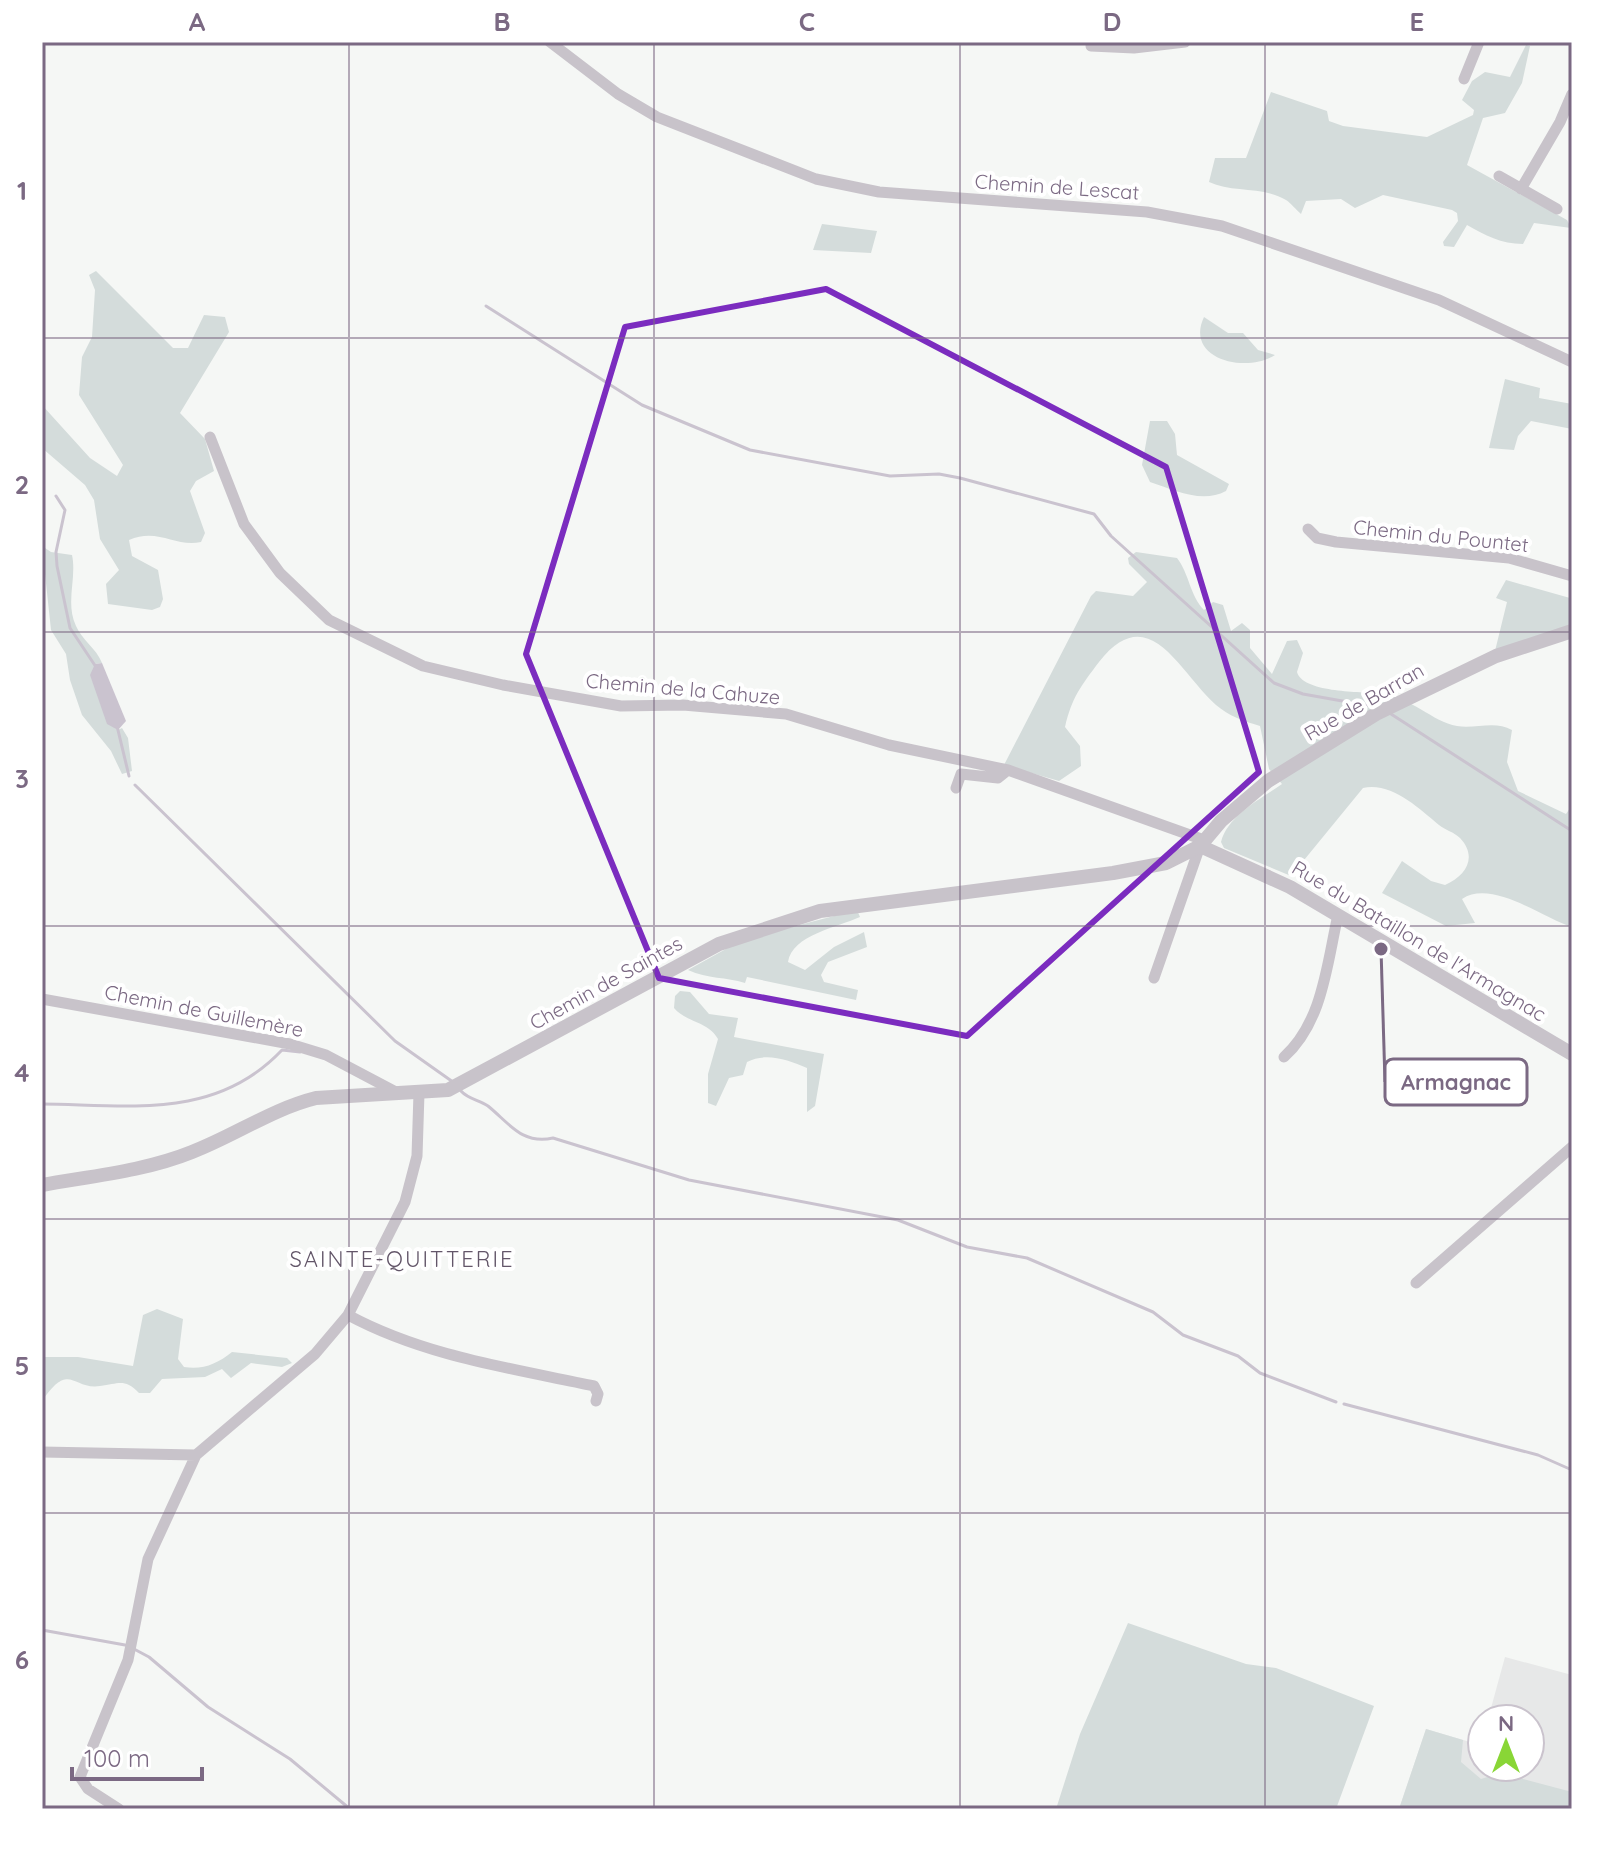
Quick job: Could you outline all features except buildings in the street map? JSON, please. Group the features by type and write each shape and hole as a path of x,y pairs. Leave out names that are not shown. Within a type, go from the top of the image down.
{"street":[{"name":"Chemin de Lescat","path":"550,42 618,94 657,117 816,179 879,192 1147,212 1222,226 1439,300 1572,362"},
{"path":"1091,46 1185,42"},
{"path":"1464,79 1479,42"},
{"path":"1521,189 1560,122 1572,94"},
{"path":"1499,176 1557,209"},
{"name":"Chemin de la Cahuze","path":"210,437 244,524 280,573 329,620 423,666 503,685 621,706 683,705 786,714 889,745 1008,770 1202,843"},
{"name":"Chemin du Pountet","path":"1308,529 1317,538 1336,542 1509,558 1572,576"},
{"name":"Rue de Barran","path":"1202,843 1243,800 1376,714 1496,656 1572,631"},
{"path":"956,788 961,774 998,778 1008,770"},
{"path":"1154,978 1202,843"},
{"name":"Rue du Bataillon de l'Armagnac","path":"1202,843 1290,887 1484,1005 1572,1054"},
{"name":"Chemin de Saintes","path":"42,1185 131,1169 190,1153 296,1103 316,1098 448,1090 719,944 820,911 1145,868 1188,854 1202,843"},
{"path":"1284,1057 1298,1045 1315,1014 1338,915"},
{"name":"Chemin de Guillemère","path":"42,999 290,1044 326,1055 398,1094"},
{"path":"119,1809 88,1789 80,1777 128,1660 148,1559 196,1455 315,1354 348,1315 401,1215 417,1156 419,1093"},
{"path":"1416,1283 1572,1147"},
{"path":"348,1315 386,1336 418,1347 594,1386 598,1394 596,1401"},
{"path":"42,1452 196,1455"}],"highlighted area":[{"path":"826,289 1166,467 1259,772 967,1036 659,978 526,654 625,327"}],"shaded area":[{"path":"1526,45 1530,46 1522,83 1505,113 1483,118 1467,165 1567,220 1571,228 1534,223 1523,244 1515,244 1500,241 1467,225 1454,247 1444,246 1443,242 1458,221 1457,213 1452,210 1383,195 1355,208 1341,199 1306,201 1301,214 1288,201 1277,196 1209,182 1215,158 1246,158 1271,92 1327,111 1329,121 1343,126 1427,137 1473,115 1474,110 1462,100 1472,81 1485,72 1510,77"},
{"path":"822,224 877,231 871,253 813,250"},
{"path":"96,271 173,348 188,348 204,315 225,317 229,332 180,413 205,439 214,471 196,481 190,491 205,533 201,542 149,536 129,540 132,556 158,570 163,599 160,607 152,610 108,604 106,584 119,570 100,539 94,500 85,485 42,448 42,405 90,458 117,476 123,465 79,395 82,357 92,337 95,290 89,275"},
{"path":"1204,317 1228,333 1243,333 1258,350 1275,355 1249,363 1221,359 1203,343 1200,331"},
{"path":"1505,379 1540,388 1539,398 1572,404 1572,429 1531,421 1518,436 1514,450 1489,448"},
{"path":"1150,421 1167,421 1175,434 1177,455 1229,484 1226,491 1198,496 1150,482 1142,465"},
{"path":"42,546 51,552 72,555 73,617 102,663 95,664 118,730 122,728 128,738 132,771 122,774 111,751 82,715 70,680 66,654 51,630"},
{"path":"1136,552 1177,558 1199,604 1204,610 1213,602 1223,605 1231,631 1242,623 1250,630 1250,648 1272,674 1287,641 1297,640 1303,653 1297,672 1309,684 1332,690 1390,695 1448,724 1464,727 1492,725 1512,730 1507,762 1518,791 1566,814 1572,805 1572,927 1517,902 1488,894 1474,894 1462,899 1475,923 1446,926 1382,893 1402,861 1431,881 1445,885 1459,877 1469,859 1465,845 1458,836 1441,827 1404,798 1384,789 1363,788 1291,876 1224,848 1221,842 1225,832 1238,816 1282,784 1269,769 1260,726 1221,709 1176,660 1148,639 1133,637 1117,644 1099,662 1078,692 1065,727 1080,746 1081,766 1059,781 1004,765 1091,596 1096,591 1133,596 1147,582 1129,564 1128,558"},
{"path":"1506,580 1570,598 1572,595 1572,625 1495,651 1507,602 1496,598"},
{"path":"102,663 126,721 118,730 107,724 90,675 95,664"},
{"path":"857,910 860,917 817,933 798,945 788,962 805,970 834,947 864,932 867,947 828,962 821,975 824,982 858,990 856,1000 747,977 745,983 688,970 742,940"},
{"path":"680,991 690,992 709,1014 738,1018 734,1037 824,1054 815,1106 807,1112 807,1068 769,1057 747,1062 743,1075 729,1078 716,1106 708,1103 708,1074 718,1039 709,1029 674,1008 675,996"},
{"path":"157,1309 183,1319 178,1359 184,1367 210,1365 232,1352 287,1358 292,1363 282,1367 251,1363 231,1378 222,1369 205,1377 162,1379 150,1393 139,1393 125,1384 91,1386 65,1379 51,1389 42,1401 42,1357 78,1357 133,1366 143,1315"},
{"path":"1128,1623 1246,1664 1276,1668 1374,1706 1336,1809 1056,1809 1080,1734"},
{"path":"1505,1657 1572,1675 1572,1809 1399,1809 1426,1729 1466,1741 1466,1783 1546,1783 1546,1703 1492,1703"},
{"path":"1426,1729 1463,1740 1461,1762 1466,1766 1466,1783 1538,1783 1572,1792 1572,1809 1399,1809"}],"waterway":[{"path":"486,306 642,405 750,450 890,476 939,474 1094,514 1111,536 1274,683 1303,694 1376,707"},
{"path":"56,496 65,510 56,552 70,628 96,667"},
{"path":"1391,714 1572,831"},
{"path":"117,726 129,776"},
{"path":"135,785 395,1041 453,1082"},
{"path":"42,1104 140,1106 201,1098 229,1088 256,1072 282,1050 300,1052"},
{"path":"461,1091 488,1106 517,1131 533,1138 553,1138 689,1180 898,1220 967,1247 1027,1258 1153,1312 1183,1335 1238,1356 1260,1373 1336,1402"},
{"path":"1344,1404 1538,1455 1572,1470"},
{"path":"42,1630 125,1645"},
{"path":"134,1649 149,1657 208,1707 290,1759 350,1809"}],"place":[{"name":"Armagnac","path":"1381,949"}],"district":[{"name":"SAINTE-QUITTERIE","path":"402,1259"}]}
